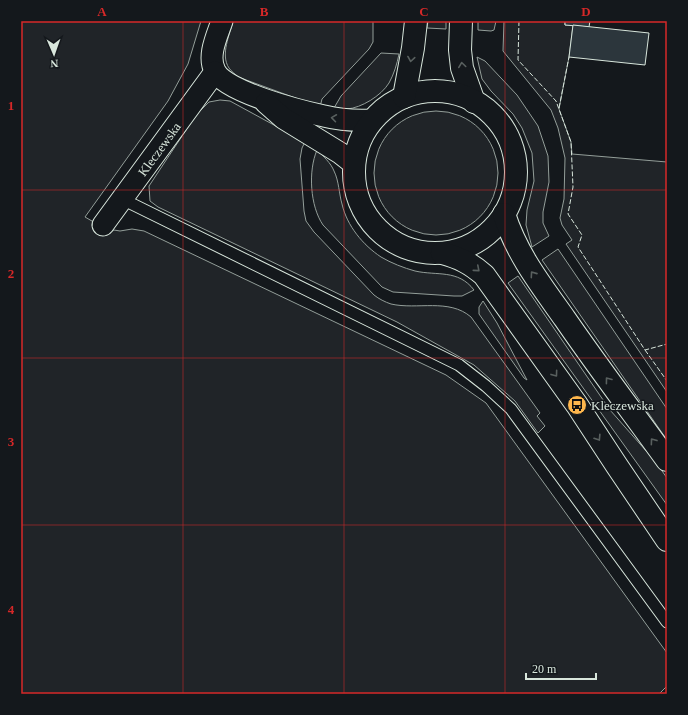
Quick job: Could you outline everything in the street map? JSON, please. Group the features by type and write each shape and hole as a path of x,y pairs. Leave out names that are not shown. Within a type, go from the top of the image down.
{"main road":[{"path":"404,97 413,48 416,21"},
{"path":"460,21 460,50 462,68 474,102"},
{"path":"422,92 440,92 457,95 474,102 492,115 496,120 505,132 513,152 516,173 513,195 504,214 492,229 478,241 461,249 442,253 427,253 399,245 378,230 363,210 355,188 354,164 360,141 373,120 382,111 404,97 422,92"},
{"path":"504,214 510,232 525,262 667,460"},
{"path":"442,253 459,258 472,265 484,275 577,405 667,540"}],"street":[{"path":"222,21 212,55 215,72 229,85 263,100 324,117 354,121 373,120"},
{"name":"Kleczewska","path":"103,225 215,72"},
{"path":"263,100 283,118 340,153 354,164"}],"lane":[{"path":"122,199 459,365 486,386 511,409 667,622"}],"shaded area":[{"path":"21,21 201,21 188,64 168,101 85,217 111,232 114,230 120,231 132,229 144,231 446,375 486,403 667,653 667,686 659,694 21,694"},
{"path":"233,21 373,21 373,42 369,49 322,99 320,107 238,77 229,68 225,57"},
{"path":"428,21 446,21 446,29 427,28"},
{"path":"478,21 496,21 494,30 478,30"},
{"path":"504,21 565,21 565,25 573,25 569,57 559,109 571,142 572,154 667,162 667,392 566,244 572,240 562,225 560,218 564,199 565,158 558,128 551,110 503,51"},
{"path":"381,53 399,54 394,73 385,88 376,97 364,104 352,108 334,108 341,96"},
{"path":"477,57 485,61 517,95 538,126 548,156 549,182 543,212 543,223 549,236 532,247 526,225 527,210 534,181 532,153 522,128 513,114 491,91 482,79"},
{"path":"220,100 230,101 305,142 300,159 304,211 306,221 314,232 374,295 382,300 401,306 443,306 462,311 471,317 540,413 537,416 545,426 538,433 515,401 474,365 397,322 158,207 150,201 149,186 196,115 209,102"},
{"path":"442,111 460,115 471,121 484,133 494,149 498,173 494,197 488,208 476,221 454,233 430,235 412,231 401,225 388,213 376,191 374,167 378,149 384,138 396,125 418,113"},
{"path":"317,150 333,168 337,179 344,212 352,227 368,247 381,257 415,271 454,276 468,283 474,290 462,296 454,296 393,292 382,287 323,225 319,217 315,208 312,188 312,168"},
{"path":"558,249 667,409 667,440 542,260"},
{"path":"518,276 610,410 655,461 667,478 667,505 508,283"},
{"path":"483,301 497,323 527,380 524,378 479,314 479,307"}],"building":[{"path":"565,21 590,21 589,27 565,25"},
{"path":"573,25 649,33 645,65 569,57"}],"fence":[{"path":"519,21 518,60 556,101 571,142 573,187 568,214 582,235 578,247 645,350 667,344"},
{"path":"559,108 569,57"},
{"path":"645,350 667,381"}],"place":[{"name":"Kleczewska","path":"577,405"}]}
